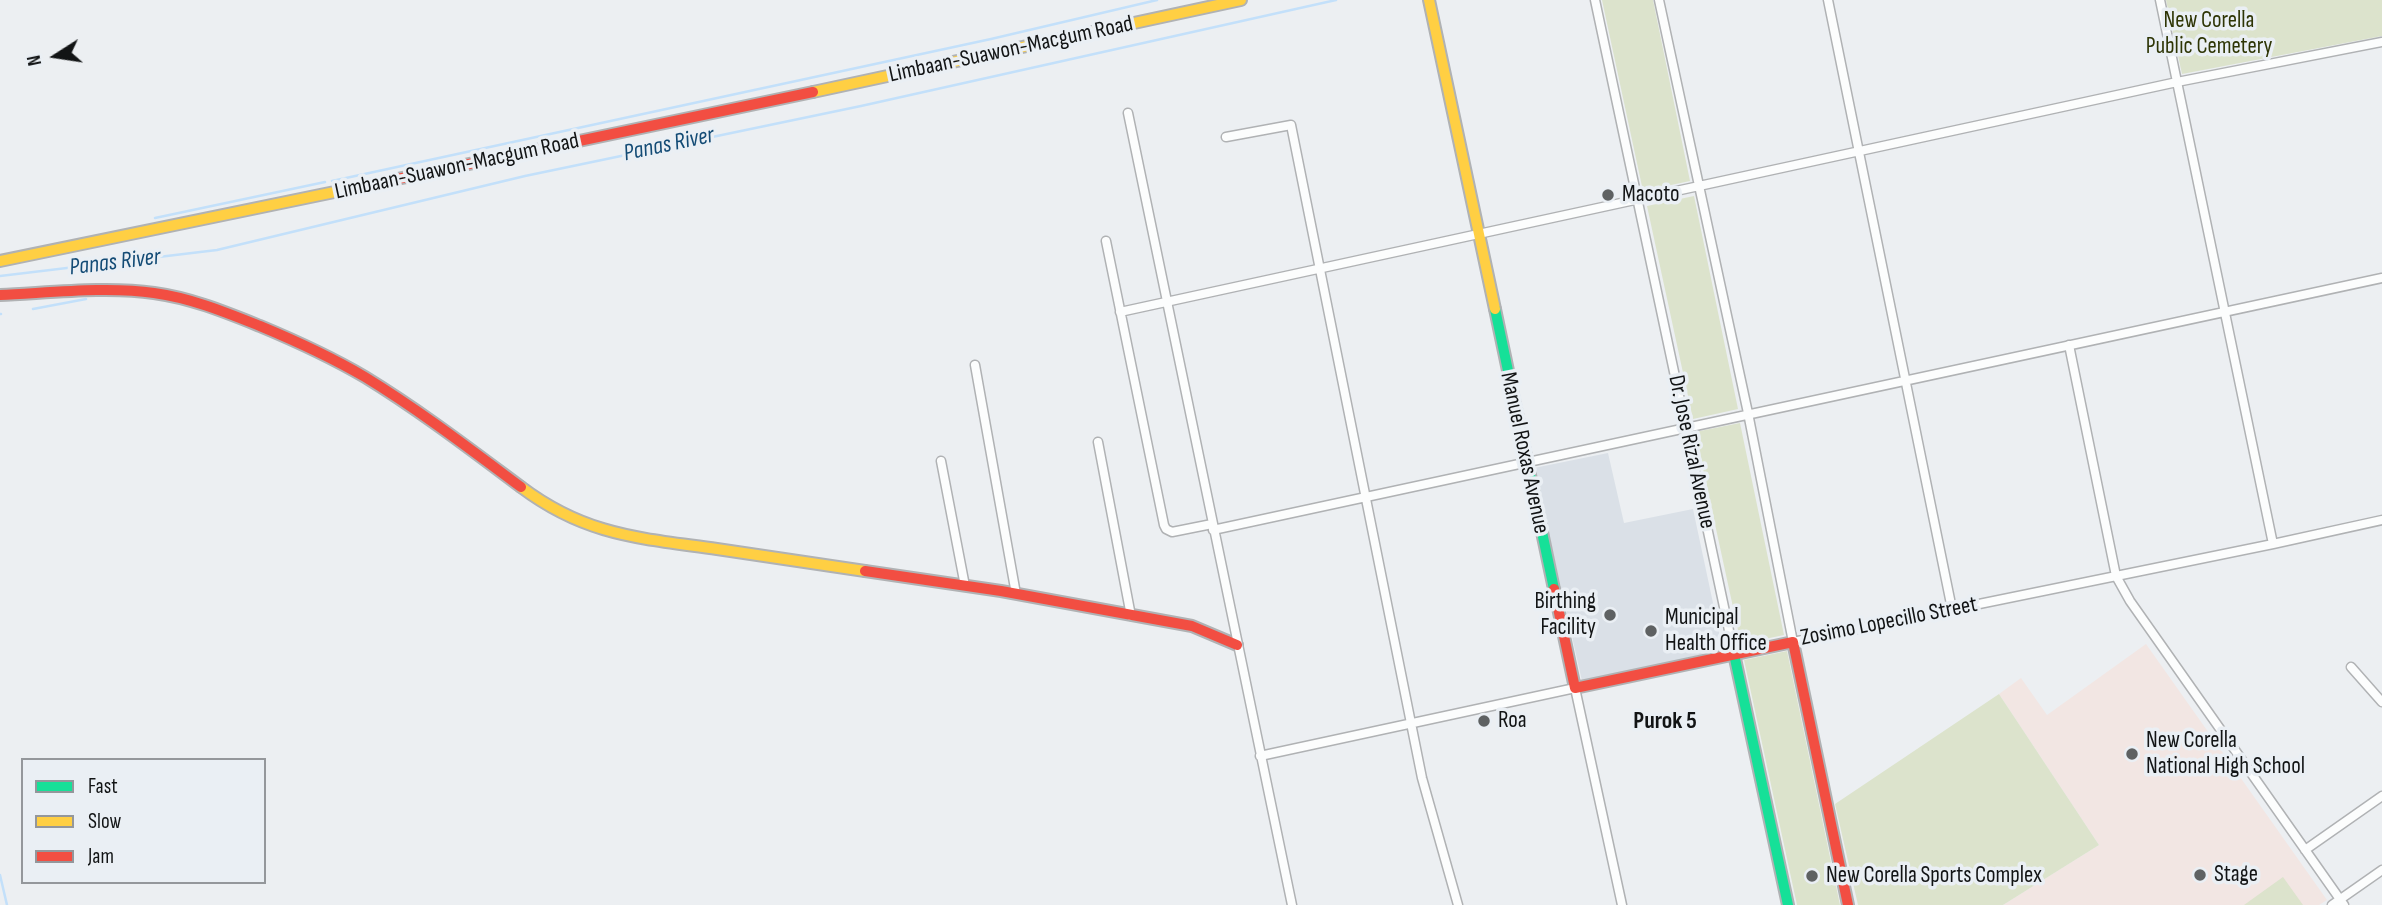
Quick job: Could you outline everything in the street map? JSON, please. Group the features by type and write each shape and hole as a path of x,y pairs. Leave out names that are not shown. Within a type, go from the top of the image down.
{"street":[{"name":"Limbaan-Suawon-Macgum Road","path":"1,261 507,157 1241,0"},
{"name":"Manuel Roxas Avenue","path":"1429,0 1622,905"},
{"name":"Dr. Jose Rizal Avenue","path":"1595,0 1788,905"},
{"path":"1660,0 1849,905"},
{"path":"1828,0 1952,609"},
{"path":"2160,0 2273,544"},
{"path":"1120,312 2177,82 2382,42"},
{"path":"1128,113 1292,905"},
{"path":"1226,137 1291,125 1422,778 1458,905"},
{"path":"1106,241 1164,525 1172,532 1213,527 1366,497 2382,278"},
{"path":"0,295 88,291 150,292 185,298 228,313 312,348 365,377 456,438 547,506 573,520 616,534 1016,594 1192,626 1237,645"},
{"path":"2069,345 2116,576 2130,601 2342,902"},
{"path":"975,365 1016,594"},
{"path":"1098,442 1131,616"},
{"path":"941,461 965,586"},
{"name":"Zosimo Lopecillo Street","path":"1260,756 1734,654 2382,520"},
{"path":"2351,667 2382,702"},
{"path":"2305,850 2382,796"},
{"path":"2332,905 2342,902 2382,870"}],"shaded area":[{"path":"1608,453 1624,523 1693,509 1723,650 1582,681 1534,468"},
{"name":"New Corella National High School","path":"2146,644 2327,900 2319,905 2003,905 2099,845 1999,694 2021,678 2047,715"}],"green space":[{"path":"1602,0 1653,0 1690,181 1643,191"},
{"name":"New Corella Public Cemetery","path":"2166,0 2382,0 2382,36 2182,74"},
{"path":"1694,196 1738,409 1693,419 1647,206"},
{"path":"1740,423 1784,635 1741,644 1695,432"},
{"path":"1787,651 1840,905 1797,905 1744,660"},
{"path":"1999,694 2099,845 2003,905 1858,905 1835,804"},
{"path":"2283,877 2303,905 2244,905"}],"waterway":[{"path":"332,181 991,39 1157,0"},
{"name":"Panas River","path":"0,276 217,250 525,176 861,106 1336,0"},
{"path":"155,218 325,182"},
{"path":"33,309 86,299"},
{"path":"0,875 7,905"}],"traffic: fast":[{"path":"1495,309 1554,589"},
{"path":"1734,654 1788,905"}],"traffic: slow":[{"path":"813,92 1241,0"},
{"path":"1429,0 1495,309"},
{"path":"0,261 383,182"},
{"path":"521,487 568,516 614,532 663,542 865,571"}],"traffic: jam":[{"path":"383,182 813,92"},
{"path":"0,295 97,290 136,291 181,298 221,311 300,343 365,377 425,416 521,487"},
{"path":"865,571 1001,591 1192,626 1237,645"},
{"path":"1554,589 1575,688 1793,642 1848,905"}],"place":[{"name":"Macoto","path":"1608,195"},
{"name":"Birthing Facility","path":"1610,615"},
{"name":"Municipal Health Office","path":"1651,631"},
{"name":"Roa","path":"1484,721"},
{"name":"New Corella National High School","path":"2132,754"},
{"name":"Stage","path":"2200,875"},
{"name":"New Corella Sports Complex","path":"1812,876"}],"district":[{"name":"Purok 5","path":"1665,722"}]}
